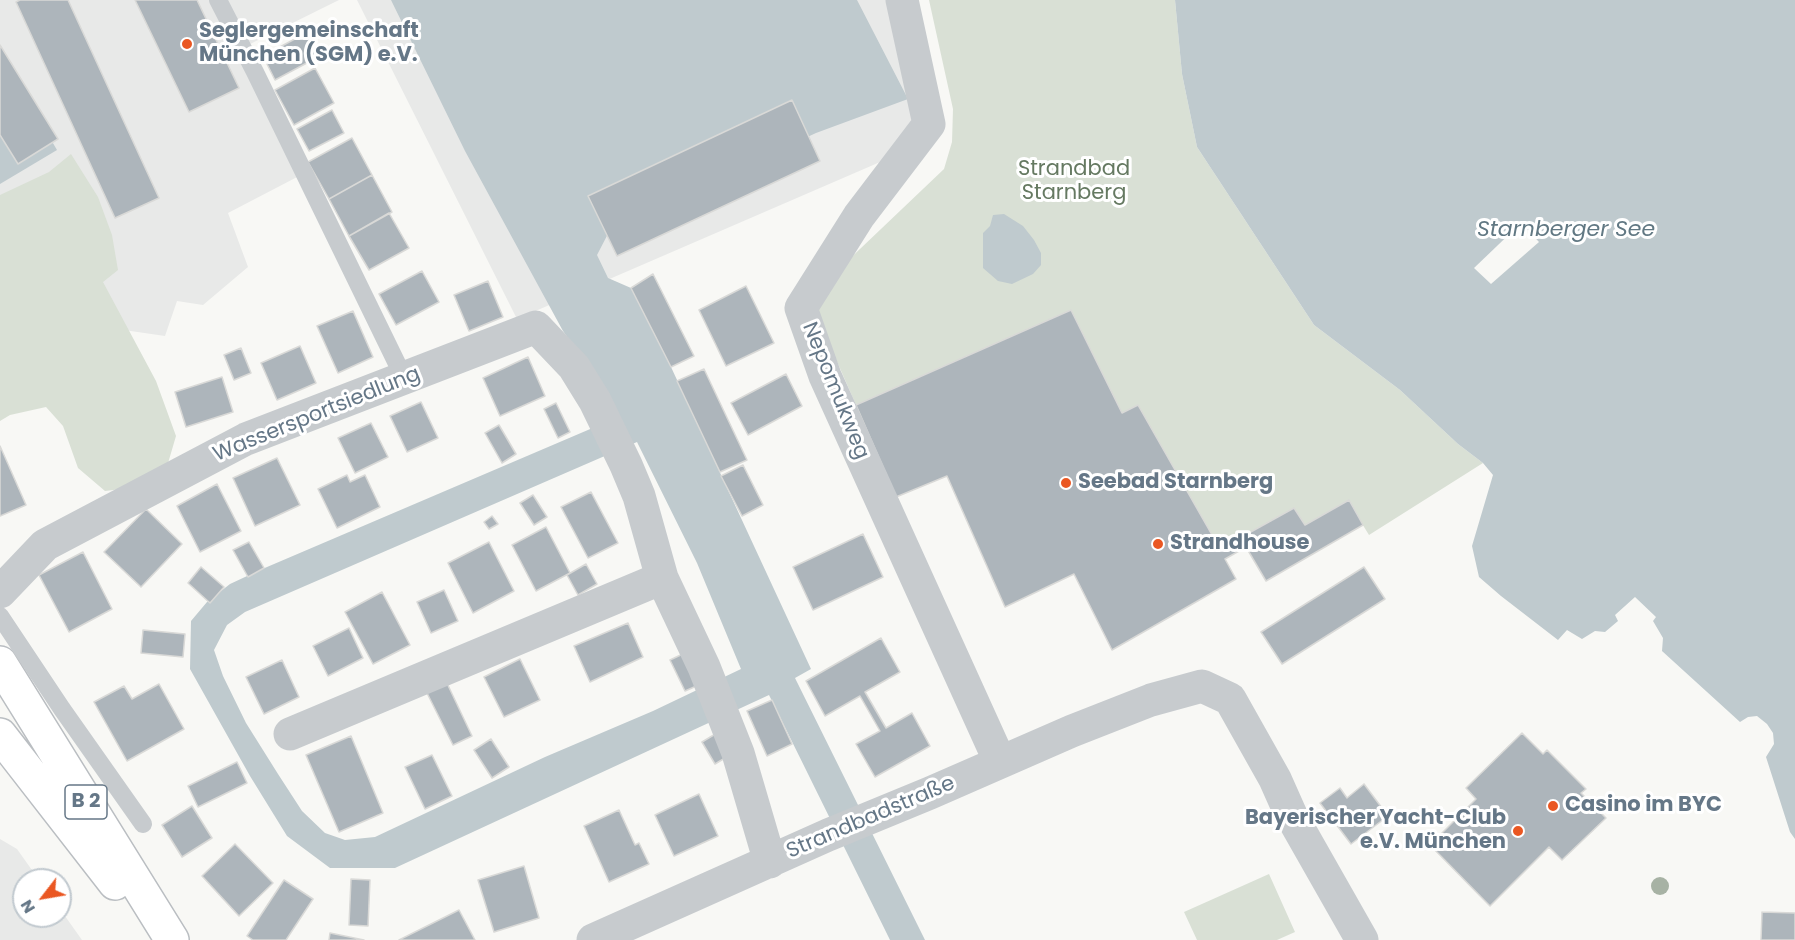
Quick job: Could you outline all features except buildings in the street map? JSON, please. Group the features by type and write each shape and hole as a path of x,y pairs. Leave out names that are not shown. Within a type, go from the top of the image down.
{"main road":[{"name":"B 2","path":"0,663 172,940"},
{"name":"B 2","path":"0,735 159,940"}],"street":[{"name":"Nepomukweg","path":"902,0 930,124 859,216 801,308 825,376 1000,762"},
{"name":"Wassersportsiedlung","path":"0,592 45,545 246,439 536,327 574,367 595,400 639,496 662,578"},
{"path":"290,734 662,578 704,667 738,753 770,862"},
{"name":"Strandbadstraße","path":"593,940 828,835 1072,730 1151,700 1202,686 1230,699 1275,779 1291,815 1362,940"}],"lane":[{"path":"218,0 404,378"},
{"path":"0,616 143,824"}],"shaded area":[{"path":"0,0 339,0 240,49 301,175 228,213 248,267 203,305 177,301 165,336 69,322 0,393"},
{"path":"357,0 892,0 920,120 894,156 517,319"},
{"path":"0,839 17,849 30,868 12,868 12,928 72,928 72,926 82,940 0,940"}],"green space":[{"name":"Strandbad Starnberg","path":"929,0 1175,0 1182,74 1197,147 1314,325 1400,390 1458,444 1483,463 1369,535 1348,501 1305,525 1294,509 1220,549 1138,405 1122,413 1071,310 856,405 814,309 840,268 944,169 952,142 953,109"},
{"path":"71,154 98,197 112,235 118,270 103,282 156,381 176,436 166,470 139,487 105,491 78,468 63,426 46,407 10,415 0,421 0,195 49,172"},
{"path":"1269,874 1295,932 1277,940 1197,940 1184,912"}],"water":[{"path":"391,0 857,0 908,99 816,133 611,228 597,255 608,278 631,288 671,367 811,669 795,678 925,940 890,940 769,695 395,868 330,868 287,836 250,776 190,669 191,621 207,602 230,584 260,570 616,418 588,367 563,331 465,151","holes":["637,442 697,563 741,669 375,837 345,840 325,833 302,811 246,723 223,676 214,650 227,625 245,612"]},
{"name":"Starnberger See","path":"1175,0 1795,0 1795,839 1790,832 1766,757 1774,744 1773,733 1757,716 1748,717 1740,722 1662,651 1663,638 1653,621 1656,617 1635,597 1615,615 1618,621 1605,632 1595,631 1582,639 1567,630 1558,640 1479,577 1472,546 1493,475 1483,463 1458,444 1400,390 1314,325 1197,147 1182,74"},
{"path":"0,53 57,150 0,184"},
{"path":"1004,214 1023,226 1041,253 1041,265 1033,274 1012,284 998,281 983,268 983,233 990,226 993,215"}],"pier":[{"path":"1521,223 1539,242 1491,284 1474,268"}],"place":[{"name":"Seglergemeinschaft München (SGM) e.V.","path":"187,44"},
{"name":"Seebad Starnberg","path":"1066,483"},
{"name":"Strandhouse","path":"1158,544"},
{"name":"Casino im BYC","path":"1553,806"},
{"name":"Bayerischer Yacht-Club e.V. München","path":"1518,831"}]}
